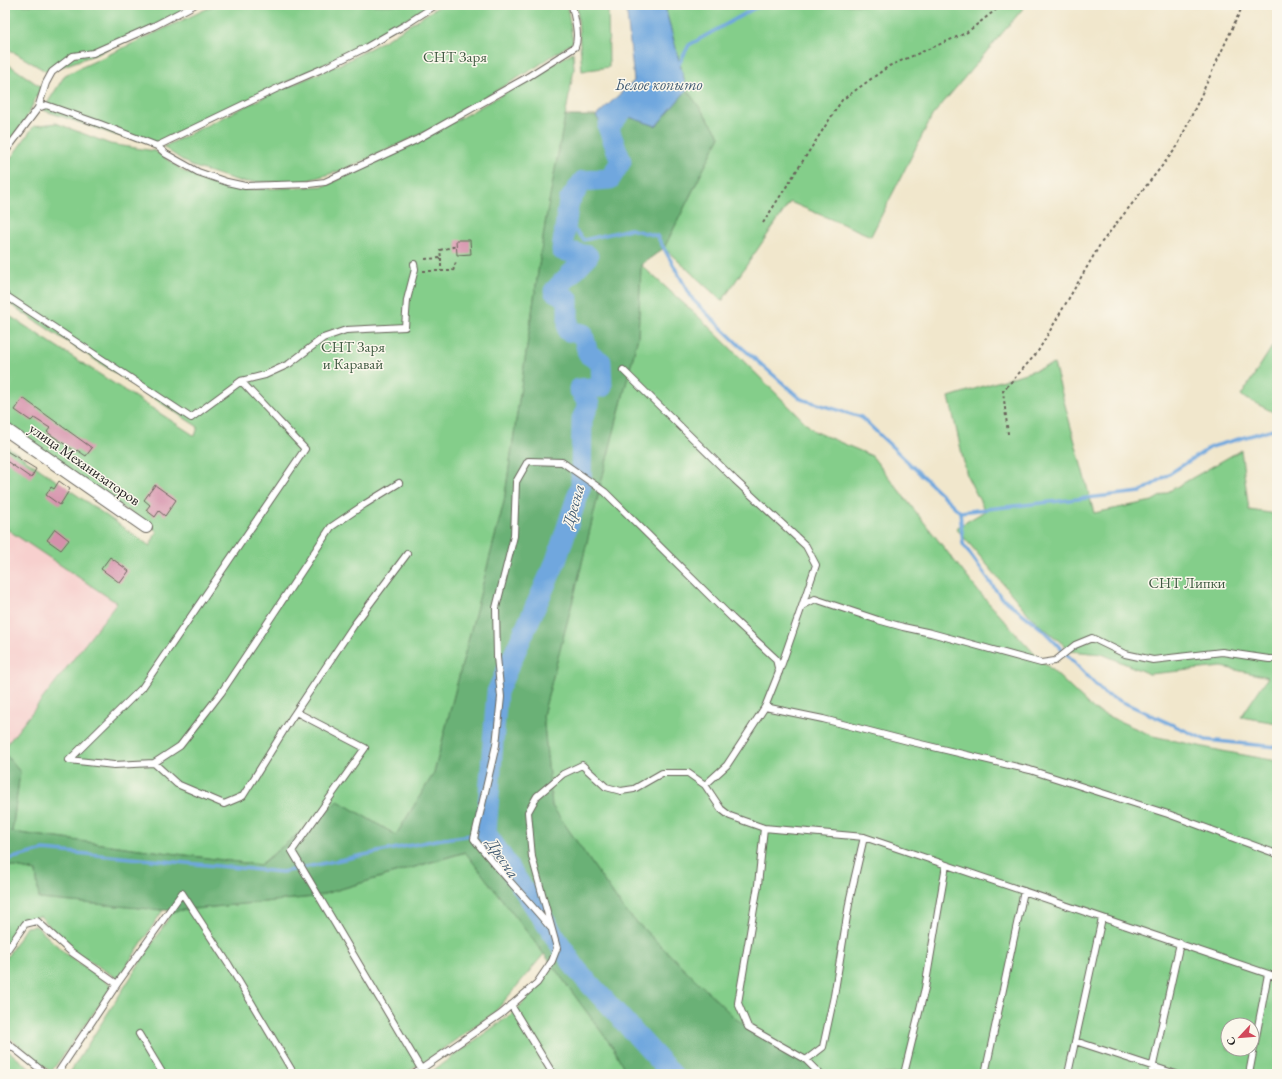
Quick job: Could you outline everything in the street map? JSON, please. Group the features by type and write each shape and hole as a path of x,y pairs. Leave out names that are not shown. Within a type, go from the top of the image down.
{"street":[{"name":"улица Механизаторов","path":"5,429 146,526"}],"lane":[{"path":"5,152 38,108 46,83 52,72 73,56 93,53 154,26 194,5"},
{"path":"157,146 365,48 406,25 436,5"},
{"path":"38,108 46,106 100,124 157,146 166,154 198,172 228,182 252,186 325,182 416,140 526,78 575,46 577,42 577,34 572,5"},
{"path":"5,295 191,418 241,381 265,375 289,364 323,338 346,330 405,327 407,300 415,269 414,264"},
{"path":"623,370 735,480 806,546 816,565 779,672 765,707 727,766 705,785"},
{"path":"241,381 305,449 142,688 69,760 114,765 154,763 180,746 221,693 331,527 399,483"},
{"path":"552,930 497,868 474,839 482,799 496,745 501,696 497,657 496,608 514,536 516,482 528,461 562,462 605,492 732,618 776,659 779,672"},
{"path":"154,763 177,784 224,804 243,796 296,712 354,625 407,554"},
{"path":"802,606 814,599 878,620 903,627 931,632 1040,663 1055,661 1075,645 1092,638 1125,654 1153,660 1222,652 1277,659"},
{"path":"765,707 823,719 1030,770 1168,814 1277,854"},
{"path":"296,712 365,748 292,851 423,1072"},
{"path":"414,1074 423,1072 511,1005 537,983 552,961 556,948 534,864 528,812 536,796 563,774 582,765 606,787 622,791 634,790 662,773 688,773 705,785 721,809 730,816 764,828 864,837 1277,976"},
{"path":"764,828 758,885 738,1003 748,1027 806,1060 820,1074"},
{"path":"806,1060 823,1047 834,996 850,898 864,837"},
{"path":"904,1074 925,988 946,865"},
{"path":"986,1074 1024,891"},
{"path":"57,1074 117,984 182,893 229,965 294,1074"},
{"path":"1068,1074 1102,918"},
{"path":"5,953 25,924 37,921 70,951 117,984"},
{"path":"1151,1074 1180,943"},
{"path":"1249,1074 1268,974"},
{"path":"511,1005 553,1074"},
{"path":"139,1034 163,1074"},
{"path":"5,1041 46,1074"},
{"path":"1075,1041 1176,1074"}],"path":[{"path":"763,223 842,100 889,66 966,33 1002,5"},
{"path":"1008,434 1003,391 1037,353 1101,243 1177,147 1242,5"},
{"path":"441,271 440,250 457,246"},
{"path":"425,258 441,258"},
{"path":"422,274 422,271 453,271 456,262"}],"shaded area":[{"path":"5,528 117,603 5,747"}],"green space":[{"path":"5,5 196,5 97,54 47,72 5,47"},
{"name":"СНТ Заря","path":"215,5 430,5 360,48 155,143 115,135 43,110 65,75"},
{"name":"СНТ Заря","path":"441,5 567,5 573,42 536,67 432,129 343,170 302,182 242,182 191,166 163,147 260,99 347,61 387,39"},
{"path":"577,5 608,5 609,67 582,71"},
{"path":"667,5 1026,5 932,116 871,236 790,202 722,301 664,248 720,136 687,90 666,11"},
{"name":"СНТ Заря и Каравай","path":"573,52 574,69 546,218 504,502 434,773 396,835 338,801 260,865 12,832 20,772 5,754 5,747 117,603 5,528 5,445 150,546 157,531 5,428 5,313 195,436 198,427 5,301 5,166 34,126 56,123 110,144 155,151 185,172 240,190 324,186 409,147 519,85"},
{"path":"5,62 41,87 25,121 5,147"},
{"path":"687,90 720,136 664,248 641,265 638,337 543,715 552,806 624,910 736,1019 828,1074 627,1074 614,1049 544,954 465,852 314,897 173,911 39,899 36,871 5,865 5,754 20,772 12,832 260,865 338,801 396,835 434,773 504,502 546,218 565,116 596,116 609,137 629,117 656,126"},
{"path":"641,265 701,319 814,431 872,456 978,591 1032,651 1094,710 1153,736 1277,761 1277,1074 828,1074 736,1020 624,910 552,806 543,715 575,592 638,337"},
{"path":"1277,339 1277,414 1241,396"},
{"name":"СНТ Липки","path":"1054,364 1094,513 1152,501 1241,450 1249,510 1277,514 1277,723 1241,717 1268,677 1222,667 1149,674 1102,654 1071,651 1031,617 956,528 985,511 967,476 949,397"},
{"path":"466,852 544,954 495,1012 426,1061 404,1074 69,1074 173,911 314,897"},
{"path":"5,865 36,871 39,899 163,910 118,979 72,950 40,916 22,921 5,946"},
{"path":"36,926 66,954 113,986 51,1072 5,1034 5,960 26,927"},
{"path":"553,966 614,1049 627,1074 428,1074 509,1016 520,1006"},
{"path":"5,1048 36,1074 5,1074"}],"water":[{"name":"Белое копыто","path":"626,5 667,5 666,11 687,90 656,126 629,117 609,137 596,116 634,81"}],"building":[{"path":"456,240 470,240 471,254 457,255"},
{"path":"23,398 92,448 86,456 77,450 76,452 47,432 50,428 34,418 31,421 15,410"},
{"path":"5,450 36,469 31,478 5,460"},
{"path":"59,481 70,489 60,505 46,495 51,487 54,489"},
{"path":"155,485 176,500 165,516 159,511 155,517 146,510 150,505 144,500"},
{"path":"55,529 69,540 61,550 47,540"},
{"path":"110,557 129,571 120,583 101,569"}],"waterway":[{"path":"678,66 689,45 755,8 767,5"},
{"name":"Дресна","path":"622,111 608,127 621,161 610,179 583,181 569,201 562,250 588,256 554,291 568,299 568,331 583,334 588,354 601,362 602,387 579,389 589,404 582,419 581,485 556,561 497,692 486,833 577,970 672,1074"},
{"path":"566,221 584,240 630,229 657,236 693,300 739,345 801,399 861,417 960,512 1141,492 1211,447 1277,428"},
{"path":"960,512 963,544 1000,596 1042,629 1105,694 1206,740 1277,747"},
{"path":"5,860 44,850 282,872 436,840 486,833"}]}
